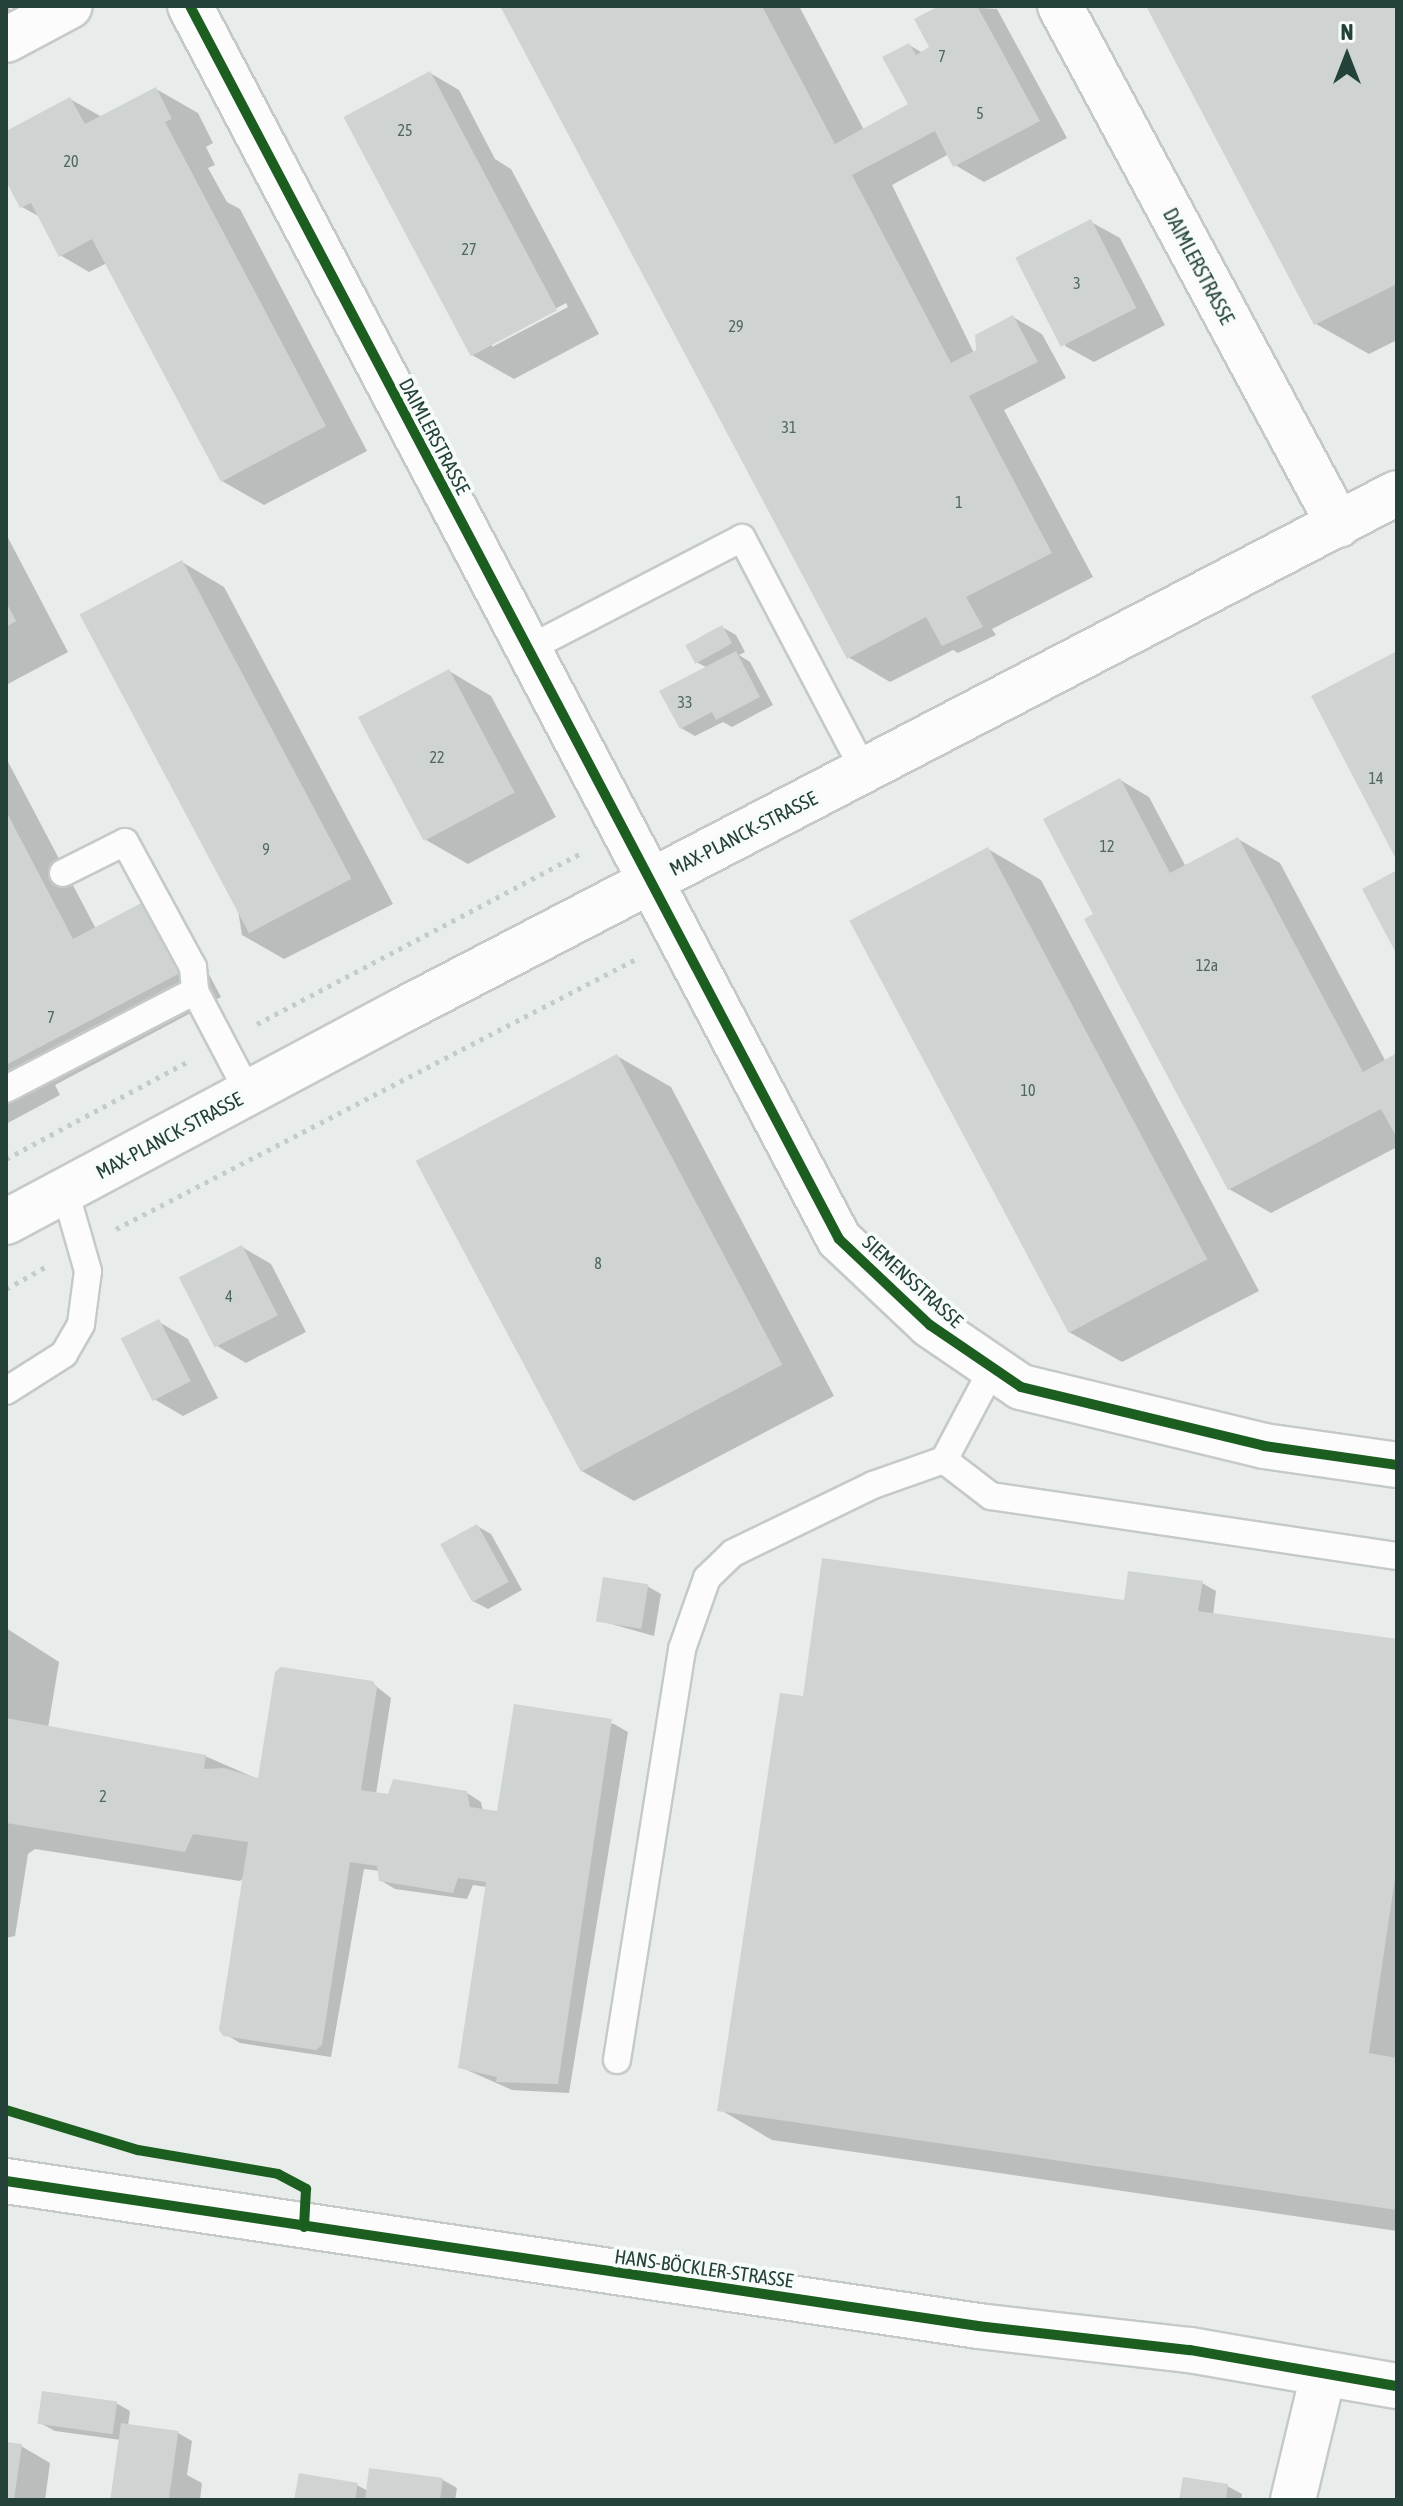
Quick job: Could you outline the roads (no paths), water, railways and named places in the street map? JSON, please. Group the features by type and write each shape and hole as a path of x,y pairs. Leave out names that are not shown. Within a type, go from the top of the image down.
{"street":[{"path":"6,40 70,6"},
{"name":"DAIMLERSTRASSE","path":"190,6 647,883"},
{"name":"DAIMLERSTRASSE","path":"1060,6 1339,525"},
{"name":"MAX-PLANCK-STRASSE","path":"6,1222 248,1092 1397,493"},
{"name":"SIEMENSSTRASSE","path":"647,883 839,1239 930,1325 1021,1387 1264,1446 1397,1465"},
{"name":"HANS-BÖCKLER-STRASSE","path":"6,2181 978,2326 1190,2350 1397,2386"},
{"path":"1293,2500 1323,2375"}],"lane":[{"path":"526,650 742,538 864,770"},
{"path":"63,873 125,842 193,967 195,991 248,1092"},
{"path":"6,1089 195,991"},
{"path":"6,1391 64,1354 73,1342 87,1296 85,1245 65,1191"},
{"path":"617,2060 682,1649 707,1578 733,1553 873,1485 944,1460 993,1368"},
{"path":"944,1460 991,1496 1397,1556"}]}
